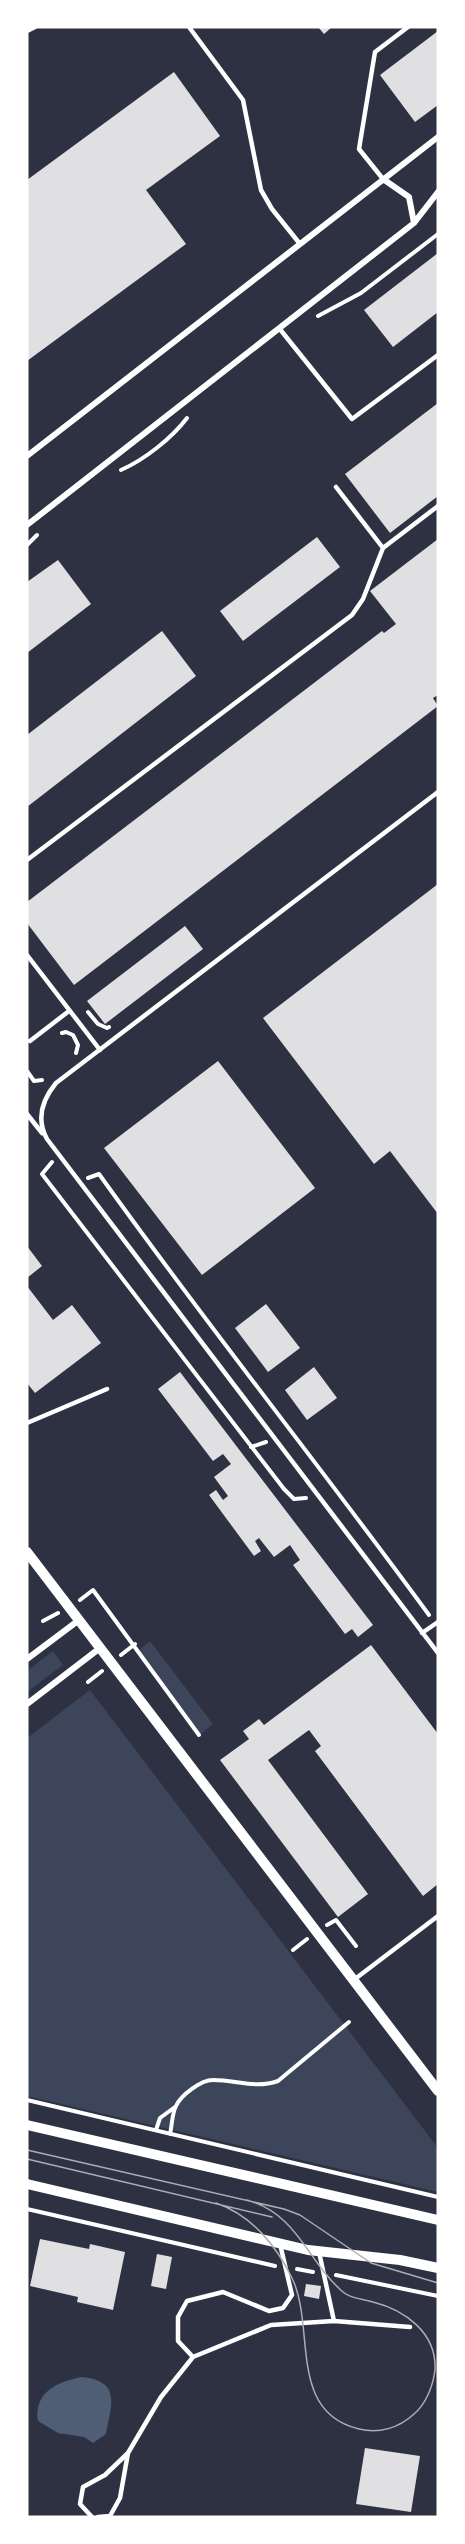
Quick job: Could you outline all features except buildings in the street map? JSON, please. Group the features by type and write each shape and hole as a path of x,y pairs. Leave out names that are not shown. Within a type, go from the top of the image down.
{"street":[{"path":"27,456 438,137"},
{"path":"383,179 409,197 414,223"},
{"path":"27,525 414,223 438,192"},
{"path":"27,1552 438,2091"},
{"path":"27,1659 79,1620"},
{"path":"27,1704 100,1648"},
{"path":"27,2125 438,2220"},
{"path":"27,2184 279,2243 319,2251 399,2260 438,2268"}],"lane":[{"path":"27,31 35,27"},
{"path":"189,27 243,100 261,190 272,209 300,244"},
{"path":"383,179 360,149 375,52 408,27"},
{"path":"279,328 352,419 438,355"},
{"path":"336,487 383,548"},
{"path":"27,860 352,615 363,598 383,548 438,506"},
{"path":"438,792 100,1050 48,1093 41,1114 43,1132 48,1139 438,1653"},
{"path":"27,955 100,1050"},
{"path":"30,1041 69,1011"},
{"path":"27,1114 48,1139"},
{"path":"27,1423 107,1389"},
{"path":"422,1633 437,1623"},
{"path":"352,1980 438,1916"},
{"path":"193,2356 178,2341 178,2317 187,2301 223,2292 269,2311 283,2308 292,2295 279,2243"},
{"path":"319,2251 334,2321"},
{"path":"92,2517 80,2504 83,2487 105,2475 128,2453 161,2397 193,2356 271,2325 334,2321 410,2327"},
{"path":"98,2517 110,2516 120,2498 128,2453"}],"path":[{"path":"310,320 361,293 438,234"},
{"path":"115,472 131,465 180,428 193,410"},
{"path":"27,545 43,529"},
{"path":"73,1035 78,1045 75,1054"},
{"path":"27,1071 34,1081 39,1081"},
{"path":"36,1090 39,1081 50,1074"},
{"path":"48,1151 53,1160 42,1174 294,1500 307,1498 301,1490"},
{"path":"79,1180 99,1174 196,1309 437,1623"},
{"path":"251,1447 266,1442 272,1450"},
{"path":"93,1590 199,1735"},
{"path":"156,2130 160,2118 185,2095 205,2081 266,2086 278,2081 349,2022"},
{"path":"27,2100 438,2197"},
{"path":"170,2134 175,2106"},
{"path":"27,2209 286,2268 325,2273 438,2296"}],"shaded area":[{"path":"150,1641 213,1724 201,1734 138,1651"},
{"path":"53,1651 63,1665 27,1692 27,1671"},
{"path":"90,1690 438,2148 438,2192 27,2096 27,1738"},
{"path":"82,2377 103,2383 111,2396 106,2434 93,2443 84,2437 58,2433 38,2421 39,2403 49,2390 56,2385"}],"tram line":[{"path":"27,2150 284,2209 300,2215 371,2263 438,2283"},
{"path":"27,2159 272,2217"},
{"path":"216,2203 229,2208 251,2223 270,2243 286,2266 299,2298 307,2366 312,2387 322,2405 336,2420 359,2429 374,2431 388,2429 408,2419 425,2400 434,2376 434,2357 425,2334 407,2317 396,2311 343,2292 279,2216 247,2200"}]}
